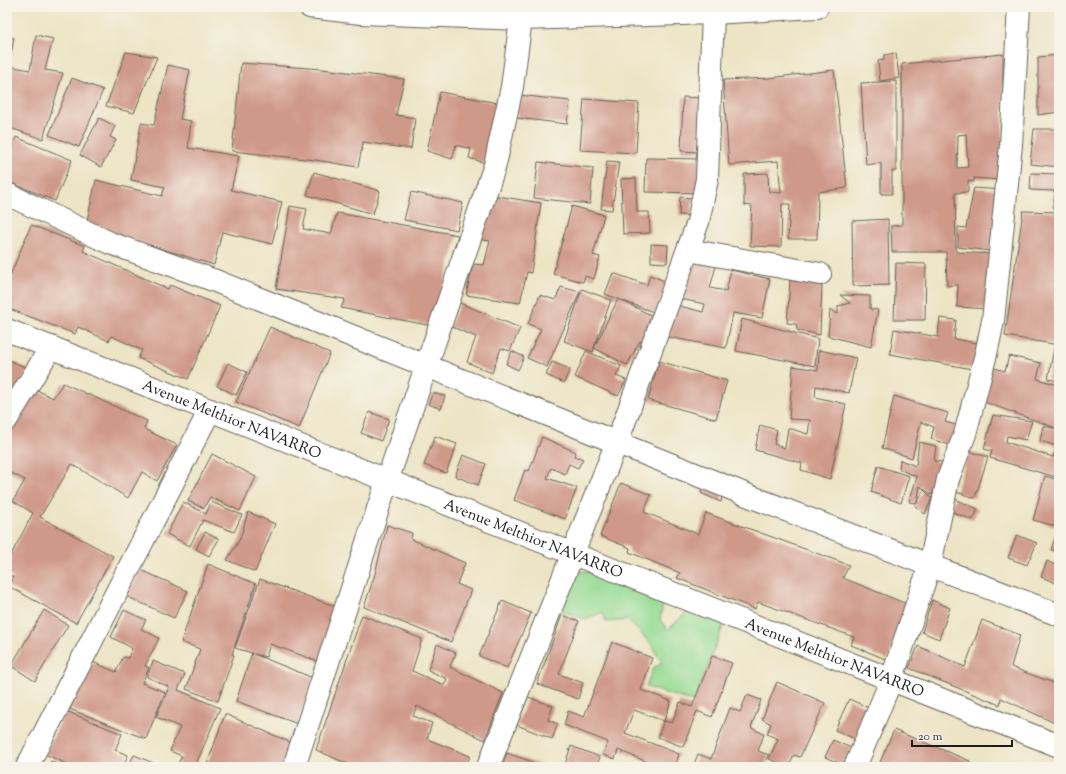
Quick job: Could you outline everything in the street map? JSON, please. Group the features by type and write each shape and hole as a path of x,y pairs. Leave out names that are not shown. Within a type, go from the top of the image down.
{"main road":[{"path":"310,7 361,13 521,19 713,13 817,7"},
{"path":"855,767 892,678 930,565 948,479 965,434 986,354 993,321 1011,145 1019,7"},
{"path":"488,767 617,442 698,222 708,180 713,13"},
{"path":"294,767 387,481 495,165 512,87 521,19"},
{"path":"7,194 110,243 213,280 617,442 1059,615"},
{"path":"688,250 820,274"},
{"name":"Avenue Melthior NAVARRO","path":"7,330 387,481 892,678 1059,746"},
{"path":"7,419 51,347"},
{"path":"27,767 210,410"}],"green space":[{"path":"574,571 599,572 622,588 637,592 665,594 660,620 668,630 692,607 725,621 694,702 646,687 653,668 662,663 651,644 628,620 606,622 603,612 585,619 559,610"}],"building":[{"path":"36,35 53,39 45,70 63,73 43,139 7,127 7,37 14,38 9,66 30,70"},
{"path":"126,52 157,57 134,113 106,106"},
{"path":"896,53 899,78 880,81 878,61 884,60 884,55"},
{"path":"1003,54 1003,132 1000,180 974,178 974,182 968,181 968,192 955,193 956,252 994,254 990,309 957,307 958,285 947,286 946,252 892,252 891,226 902,225 902,64","holes":["966,134 968,167 957,168 958,135"]},
{"path":"1059,55 1059,112 1038,115 1038,57"},
{"path":"241,63 322,69 404,79 396,115 415,118 411,149 363,142 358,167 315,160 232,151"},
{"path":"168,65 190,70 180,119 191,121 188,148 239,156 231,190 282,202 272,244 222,232 214,265 86,225 96,180 162,196 165,187 131,180 141,123 154,125"},
{"path":"834,70 847,188 818,192 817,239 788,239 790,204 782,204 781,247 750,246 752,206 744,205 744,174 768,173 769,192 781,193 778,161 729,165 723,80 769,78"},
{"path":"72,78 103,90 79,147 49,135"},
{"path":"896,81 896,171 892,171 892,194 881,194 881,163 866,165 861,83"},
{"path":"440,92 503,104 489,164 469,158 471,149 456,145 452,159 427,151"},
{"path":"519,95 570,101 567,124 517,118"},
{"path":"683,97 702,98 699,152 681,151"},
{"path":"584,99 639,103 636,153 580,150"},
{"path":"99,118 115,126 110,137 116,140 101,167 80,155"},
{"path":"1034,129 1059,129 1059,167 1030,164"},
{"path":"16,137 72,160 55,201 7,181 7,159"},
{"path":"646,158 702,159 701,193 645,192"},
{"path":"607,161 619,162 612,210 601,209"},
{"path":"538,162 593,168 590,204 534,198"},
{"path":"314,172 380,191 373,214 307,195"},
{"path":"1031,173 1059,174 1059,209 1053,208 1055,191 1030,190"},
{"path":"636,178 637,212 649,212 650,233 623,234 621,179"},
{"path":"974,188 1001,190 990,251 958,247 958,227 966,228"},
{"path":"411,192 463,203 457,230 404,220"},
{"path":"491,195 541,203 531,273 527,272 520,303 466,295 473,264 484,265 490,241 477,239"},
{"path":"680,197 693,198 692,216 679,215"},
{"path":"290,206 307,209 303,229 331,234 337,213 458,235 432,326 341,308 345,299 276,289"},
{"path":"572,206 604,215 593,255 600,257 594,279 585,276 583,282 553,274"},
{"path":"1023,211 1059,212 1059,345 1005,336"},
{"path":"888,219 889,285 853,286 852,221"},
{"path":"31,225 85,246 83,251 168,289 170,285 220,306 188,379 138,358 142,350 111,336 109,341 78,327 75,334 7,308 7,283"},
{"path":"651,244 668,245 667,263 651,262"},
{"path":"692,258 716,266 710,288 726,291 731,270 770,279 762,318 733,313 726,348 668,337 676,305 703,312 705,304 680,299"},
{"path":"896,263 926,264 925,320 894,320"},
{"path":"613,273 647,285 650,275 667,282 656,313 605,294"},
{"path":"790,280 822,285 820,335 797,330 796,324 787,323"},
{"path":"561,287 580,292 547,367 527,358 541,329 528,324 540,295 555,300"},
{"path":"582,289 611,300 593,352 564,341"},
{"path":"840,295 870,296 870,309 878,310 871,347 828,336 830,310 838,314 838,306 850,303"},
{"path":"618,299 655,317 643,342 640,341 627,365 594,348"},
{"path":"460,303 520,328 510,351 501,348 492,373 467,362 476,337 450,326"},
{"path":"940,318 956,320 954,339 982,344 978,370 890,354 894,329 938,337"},
{"path":"742,319 818,339 815,366 736,351"},
{"path":"270,327 330,353 299,428 236,402"},
{"path":"1054,349 1059,350 1059,381 1048,379"},
{"path":"819,350 856,358 849,393 816,386 815,397 846,404 830,479 801,470 802,463 755,450 760,425 777,430 774,444 785,448 788,428 808,434 810,420 789,419 793,366 818,370"},
{"path":"512,351 524,357 518,370 506,364"},
{"path":"586,351 621,366 616,376 626,380 618,396 575,377"},
{"path":"1009,356 1041,363 1037,379 1059,385 1059,429 984,402 991,367 1005,371"},
{"path":"7,359 29,369 7,407"},
{"path":"659,361 727,381 716,419 648,400"},
{"path":"552,362 570,369 564,383 546,375"},
{"path":"228,363 247,372 236,395 217,386"},
{"path":"63,383 147,421 144,429 177,445 157,481 142,472 128,498 72,464 40,517 113,556 76,623 8,586 13,577 7,574 7,553 11,555 33,513 13,501 25,480 7,471 7,434 35,389 53,398"},
{"path":"433,393 445,396 441,409 428,404"},
{"path":"894,396 948,413 945,422 956,425 950,445 931,439 934,427 921,422 912,458 882,448"},
{"path":"369,412 389,419 381,441 361,433"},
{"path":"993,415 1032,421 1026,440 1007,436 1006,442 1053,457 1057,446 1040,441 1043,426 1059,429 1057,444 1059,440 1059,478 990,458 992,451 984,449"},
{"path":"435,436 457,444 446,473 424,465"},
{"path":"542,437 576,452 574,456 583,459 578,468 569,464 565,474 551,468 547,478 577,488 565,519 514,500 525,470 529,471"},
{"path":"919,442 936,446 934,461 944,462 932,495 920,486 917,503 909,502 917,477 899,469 900,460 916,466"},
{"path":"969,451 988,457 975,498 956,492"},
{"path":"212,454 256,477 240,511 210,497 204,508 188,501"},
{"path":"463,455 486,464 478,485 455,476"},
{"path":"878,466 909,476 901,503 871,492"},
{"path":"1045,476 1059,480 1059,527 1033,520"},
{"path":"621,483 651,495 644,512 698,534 706,513 849,565 843,578 907,604 888,660 851,645 854,637 758,602 755,609 677,578 680,573 629,552 630,548 600,536"},
{"path":"705,483 723,491 721,502 701,493"},
{"path":"924,490 932,498 925,514 915,506"},
{"path":"955,499 978,509 973,520 950,511"},
{"path":"183,502 206,514 211,502 242,515 234,532 203,520 190,546 167,534"},
{"path":"248,512 275,524 255,572 227,560 240,539"},
{"path":"387,525 412,533 411,539 465,563 457,584 471,590 451,642 364,607 375,574"},
{"path":"205,532 219,539 209,556 196,549"},
{"path":"1056,534 1059,535 1059,552 1051,550"},
{"path":"1017,535 1037,543 1027,565 1008,558"},
{"path":"1047,561 1059,567 1059,584 1041,577"},
{"path":"208,564 256,584 232,654 234,655 218,701 186,689 200,649 181,642"},
{"path":"141,570 188,591 174,618 126,596"},
{"path":"260,579 337,607 320,662 270,644 266,657 254,654 313,678 298,724 236,701 252,653 235,648"},
{"path":"932,600 950,608 939,639 922,632"},
{"path":"502,601 531,613 507,668 479,656"},
{"path":"44,610 68,625 35,681 11,666"},
{"path":"124,610 146,620 141,629 159,638 145,666 149,668 142,683 165,692 146,739 70,709 93,662 116,672 123,657 128,658 132,648 111,637"},
{"path":"362,615 422,639 412,671 444,685 447,679 428,670 437,644 456,653 450,667 503,693 485,740 417,706 413,716 432,723 427,739 470,756 466,767 355,767 316,750"},
{"path":"562,615 579,621 559,674 583,683 578,699 537,684"},
{"path":"982,620 1020,635 1011,667 1059,685 1059,725 1001,698 1000,705 909,668 918,646 965,667"},
{"path":"612,642 652,658 641,690 671,701 664,721 634,710 625,733 679,754 675,767 660,767 618,750 615,759 603,755 608,742 564,725 568,711 584,717"},
{"path":"712,656 732,663 712,717 697,711 683,747 658,737 664,721 672,723 680,702 692,707"},
{"path":"153,661 185,674 178,690 220,708 197,762 200,764 198,767 176,767 182,756 170,751 180,727 156,717 169,687 147,677"},
{"path":"777,682 825,703 800,757 794,755 789,767 769,759 778,739 767,734 771,724 762,719"},
{"path":"747,695 761,700 751,728 764,734 758,751 769,755 764,767 693,767 698,754 711,759 730,708 740,712"},
{"path":"528,697 553,706 548,720 558,724 552,739 517,725"},
{"path":"849,699 869,708 855,739 835,730"},
{"path":"66,711 122,734 115,750 128,755 123,767 73,767 45,754"},
{"path":"225,714 292,743 282,767 206,767"},
{"path":"894,730 970,761 968,767 878,767"},
{"path":"833,740 851,748 843,765 825,757"},
{"path":"571,746 600,757 596,767 564,767"},
{"path":"507,753 547,767 502,767"},
{"path":"134,755 163,767 128,767"},
{"path":"51,761 62,767 48,767"}]}
